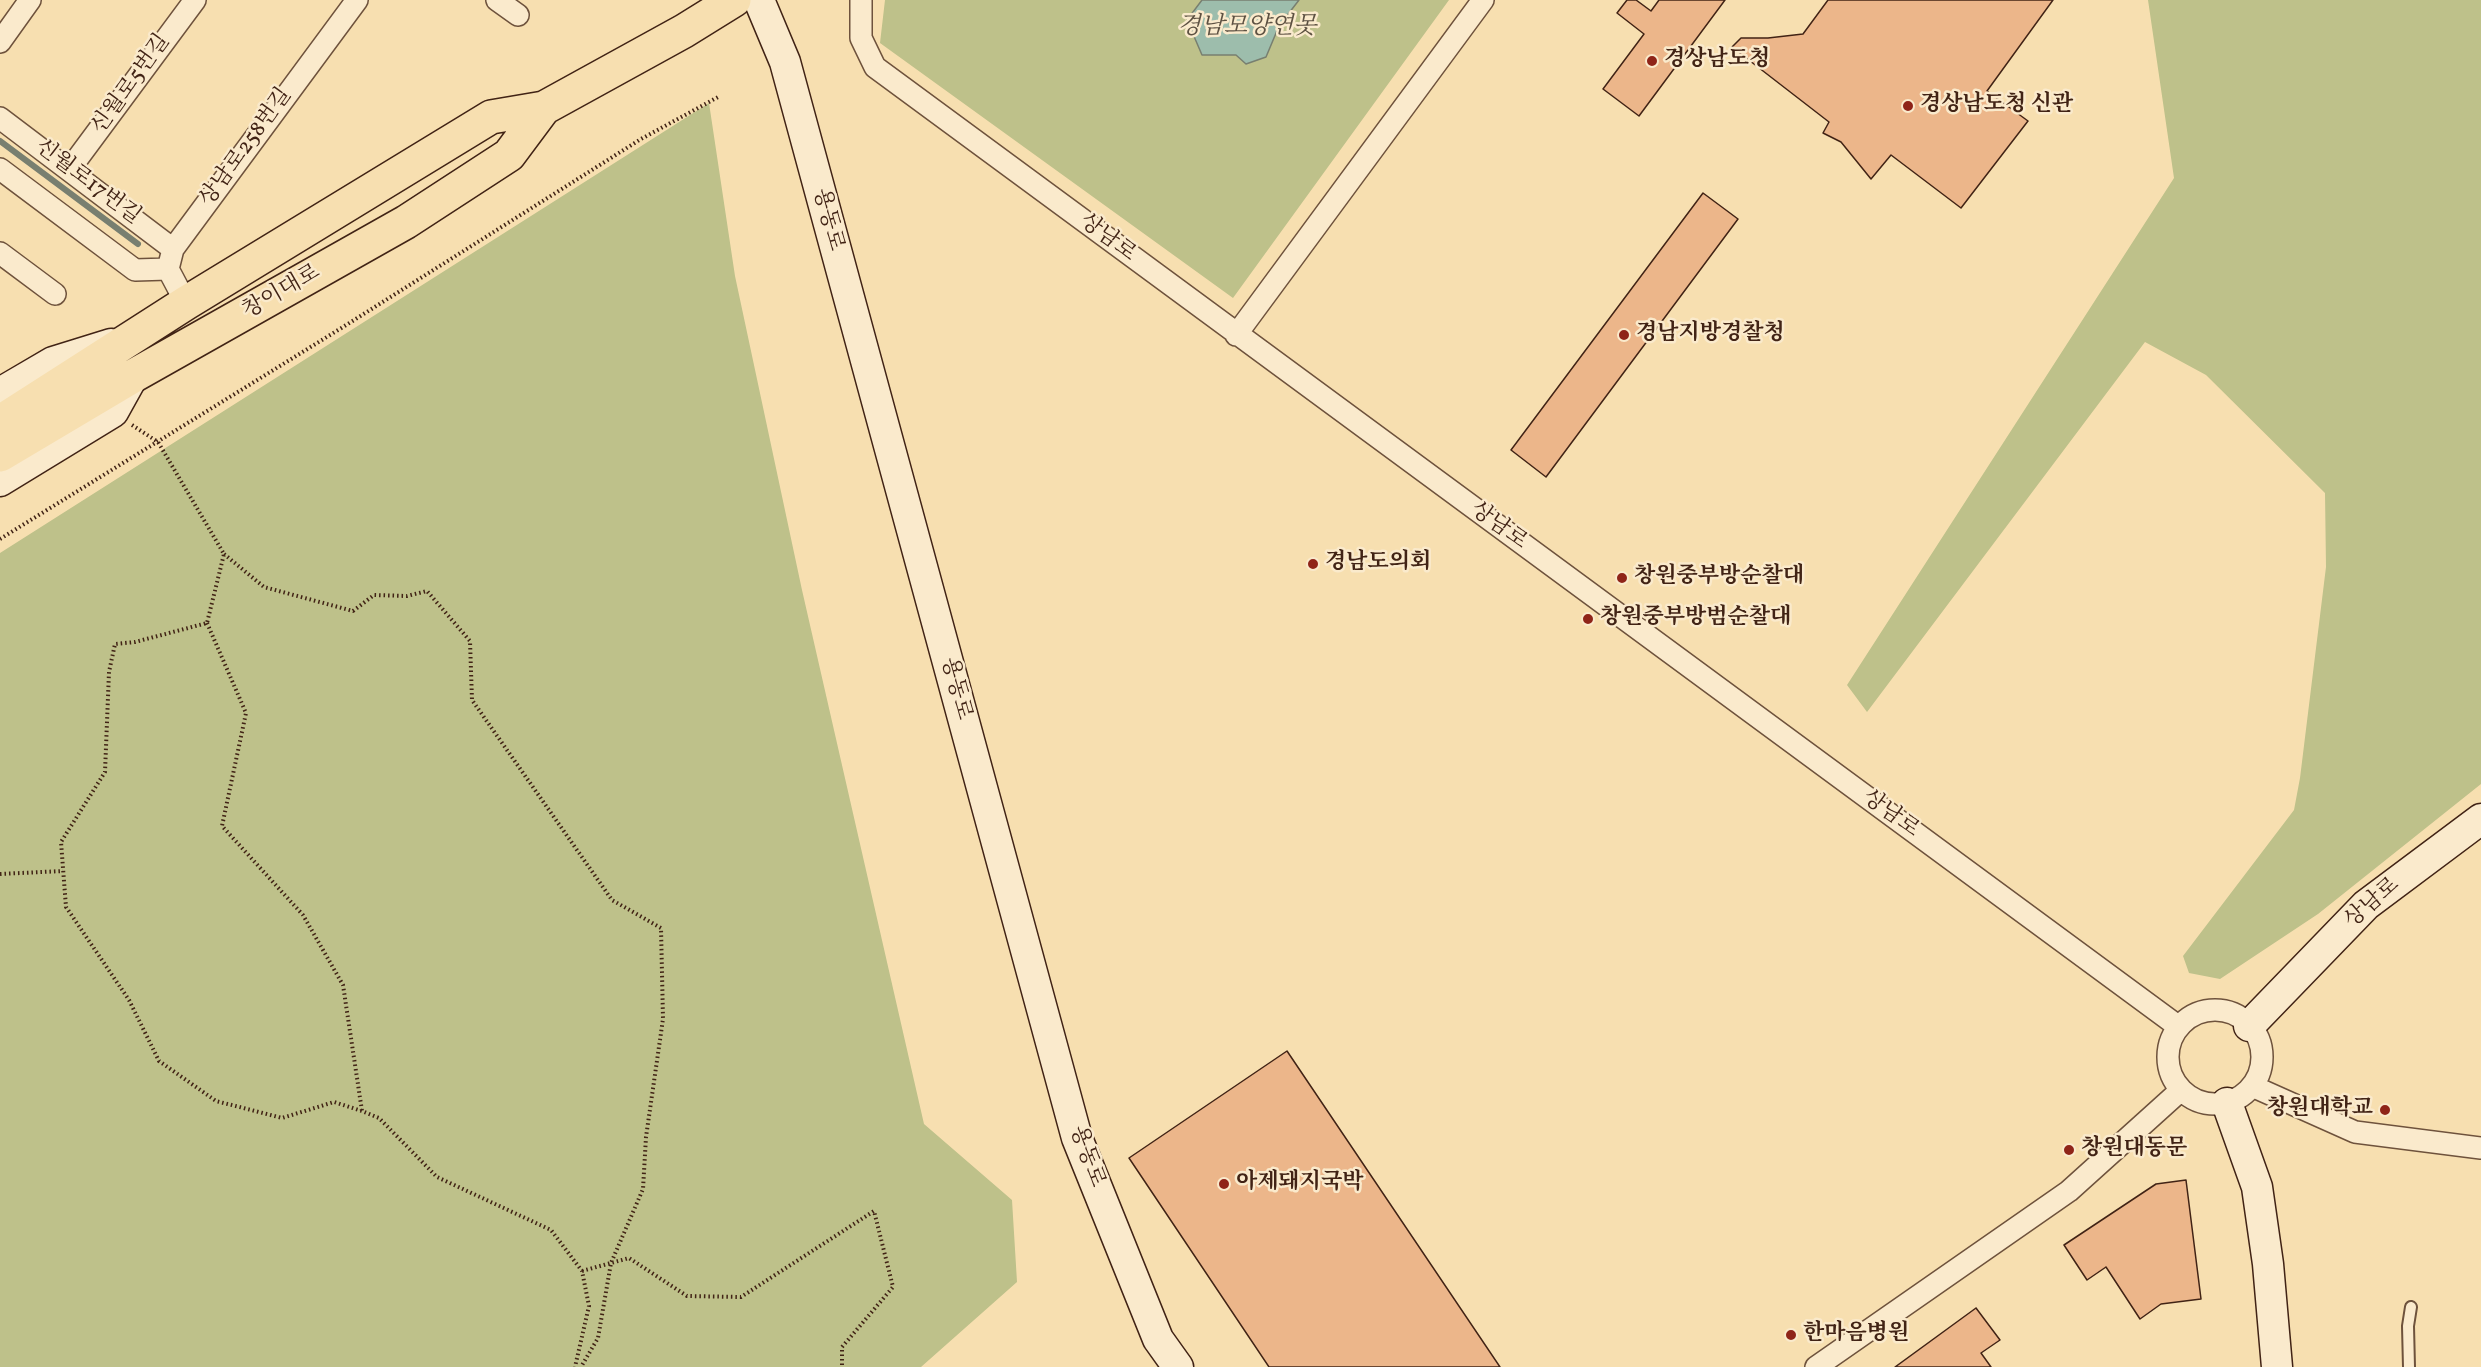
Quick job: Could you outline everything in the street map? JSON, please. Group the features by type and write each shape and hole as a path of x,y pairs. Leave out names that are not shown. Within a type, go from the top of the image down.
{"main road":[{"name":"창이대로","path":"0,422 186,303 491,117 544,108 684,31 734,0"},
{"name":"창이대로","path":"0,455 134,376 406,222 509,155 544,108"}],"street":[{"path":"0,42 30,0"},
{"name":"신월로5번길","path":"69,170 195,0"},
{"name":"상남로258번길","path":"171,259 357,0"},
{"path":"497,0 518,15"},
{"name":"용동로","path":"759,0 785,62 1077,1138 1158,1339 1178,1367"},
{"name":"상남로","path":"861,0 861,38 875,68 2179,1028"},
{"path":"1236,335 1483,0"},
{"name":"신월로17번길","path":"0,118 69,170 171,259"},
{"path":"0,169 135,270 171,259 186,303"},
{"path":"0,253 55,294"},
{"path":"0,393 53,362 134,336"},
{"path":"0,481 112,412 134,376"},
{"name":"상남로","path":"2249,1026 2366,905 2481,819"},
{"path":"2214,1010 2230,1012 2243,1019 2249,1026 2260,1044 2262,1059 2259,1073 2252,1086 2241,1096 2227,1103 2212,1104 2198,1101 2181,1090 2168,1065 2168,1048 2174,1033 2184,1021 2198,1012 2214,1010"},
{"path":"2252,1086 2355,1132 2481,1148"},
{"path":"1816,1367 2069,1191 2181,1090"},
{"path":"2227,1103 2257,1187 2268,1264 2277,1367"}],"lane":[{"path":"2409,1367 2408,1326 2411,1307"}],"path":[{"path":"0,539 641,138 720,96"},
{"path":"112,412 158,442 224,554 264,587 352,611 374,595 407,596 427,591 470,641 472,700 612,900 661,928 663,1019 646,1137 643,1189 611,1263 598,1338 581,1367"},
{"path":"224,554 207,623 246,713 222,826 303,915 343,985 362,1111"},
{"path":"207,623 135,642 115,644 109,672 105,772 61,842 66,907 129,1000 159,1061 216,1101 282,1119 334,1102 362,1111 380,1118 437,1177 551,1230 582,1271 589,1306 575,1367"},
{"path":"0,874 63,871"},
{"path":"582,1271 629,1258 687,1296 741,1297 874,1211 893,1287 842,1347 842,1367"}],"green space":[{"path":"885,0 1449,0 1233,298 880,43"},
{"path":"2148,0 2481,0 2481,784 2318,914 2220,979 2189,973 2183,956 2294,810 2326,567 2325,493 2206,375 2145,342 1867,712 1847,685 2174,178"},
{"path":"709,103 735,276 802,590 924,1124 1012,1200 1017,1282 921,1367 0,1367 0,553"}],"water":[{"name":"경남모양연못","path":"1202,0 1299,0 1279,26 1266,57 1246,64 1236,55 1202,55 1187,20"}],"building":[{"name":"경상남도청","path":"1627,0 1636,0 1651,11 1659,0 1725,0 1639,116 1603,89 1644,34 1617,13"},
{"name":"경상남도청 신관","path":"1828,0 2053,0 1987,91 2028,121 1961,208 1891,155 1871,179 1841,142 1823,133 1829,122 1732,47 1741,38 1803,34"},
{"name":"경남지방경찰청","path":"1703,193 1738,219 1546,477 1511,450"},
{"path":"1287,1051 1500,1367 1269,1367 1129,1158"},
{"path":"2186,1180 2201,1299 2161,1304 2140,1319 2106,1267 2087,1280 2064,1245 2156,1184"},
{"path":"1976,1308 2000,1340 1981,1353 1991,1367 1895,1367"}],"waterway":[{"path":"0,141 138,244"}],"place":[{"name":"경상남도청","path":"1652,61"},
{"name":"경상남도청 신관","path":"1908,106"},
{"name":"경남지방경찰청","path":"1624,335"},
{"name":"경남도의회","path":"1313,564"},
{"name":"창원중부방순찰대","path":"1622,578"},
{"name":"창원중부방범순찰대","path":"1588,619"},
{"name":"창원대학교","path":"2385,1110"},
{"name":"창원대동문","path":"2069,1150"},
{"name":"아제돼지국박","path":"1224,1184"},
{"name":"한마음병원","path":"1791,1335"}]}
